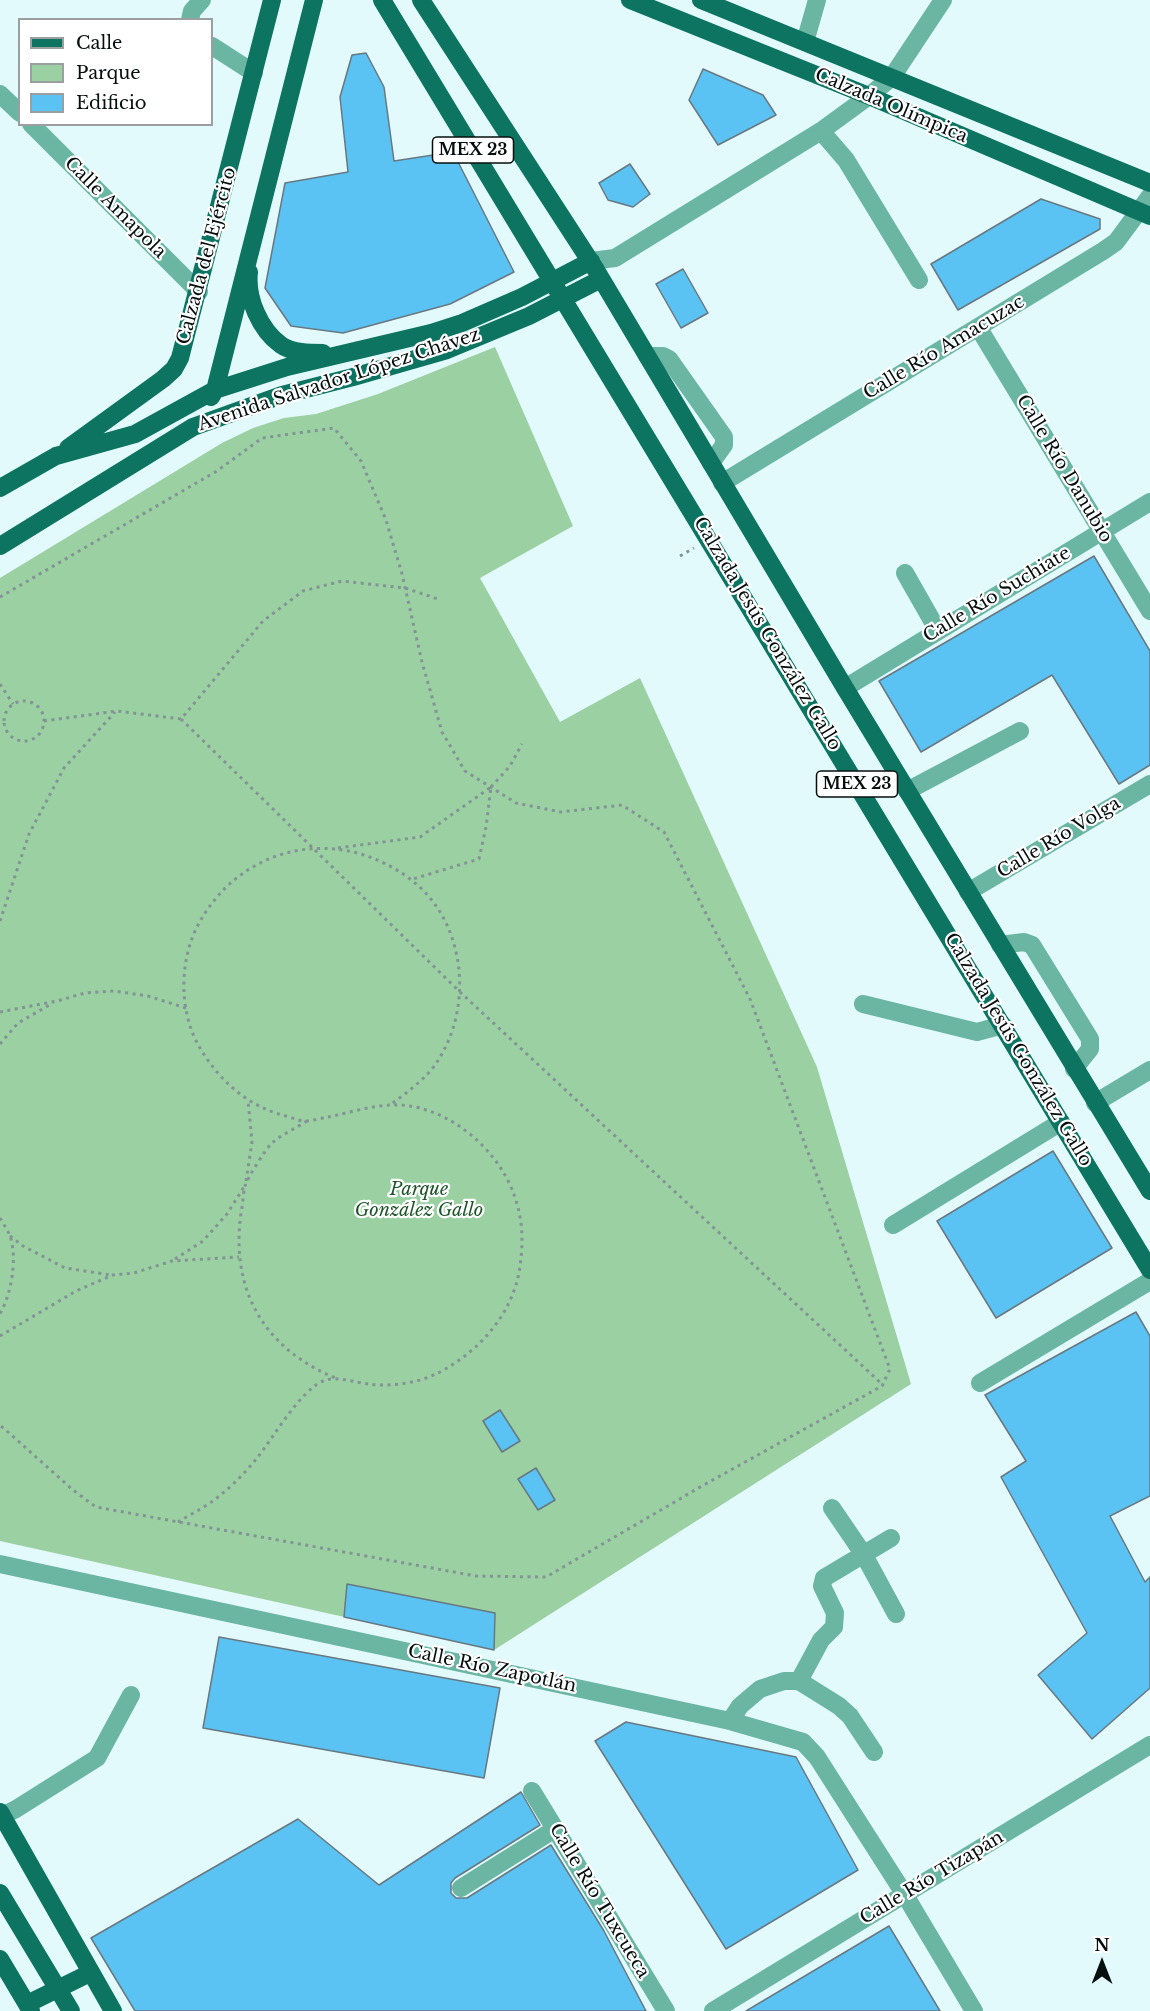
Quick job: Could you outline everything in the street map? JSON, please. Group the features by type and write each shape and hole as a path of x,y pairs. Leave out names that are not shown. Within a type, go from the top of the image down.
{"main road":[{"name":"Calzada del Ejército","path":"56,456 163,380 174,369 180,358 199,292 272,0"},
{"path":"193,427 215,390 314,0"},
{"name":"Calzada Jesús González Gallo","path":"382,0 1150,1270"},
{"name":"MEX 23","path":"421,0 591,261 1074,1069 1150,1191"},
{"name":"Calzada Olímpica","path":"630,0 869,96 1144,214"},
{"name":"Calzada Olímpica","path":"701,0 1150,183"},
{"path":"257,220 249,278 252,302 269,333 282,345 296,351 314,353 358,351"},
{"name":"Avenida Salvador López Chávez","path":"0,488 56,456 135,434 215,390 287,367 393,344 462,323 591,261"},
{"name":"Avenida Salvador López Chávez","path":"0,546 193,427 282,395 447,350 564,299 601,279"},
{"path":"1,1815 113,2011"},
{"path":"0,1893 71,2011"},
{"path":"0,1959 29,2008 90,1972"}],"street":[{"path":"190,18 192,11 202,0"},
{"path":"805,42 817,0"},
{"name":"Avenida Salvador López Chávez","path":"591,261 615,258 821,131 869,96 892,77 943,0"},
{"path":"213,47 254,73"},
{"path":"0,94 18,111"},
{"name":"Calle Amapola","path":"33,126 199,292"},
{"path":"821,131 846,160 919,280"},
{"name":"Calle Río Amacuzac","path":"723,483 1116,242 1144,214 1150,196"},
{"name":"Avenida Salvador López Chávez","path":"601,279 615,258"},
{"name":"Calle Río Danubio","path":"978,327 1150,611"},
{"name":"Calle Río Suchiate","path":"845,688 1150,502"},
{"path":"905,573 938,631"},
{"path":"907,791 1020,731"},
{"name":"Calle Río Volga","path":"968,892 1150,784"},
{"path":"1000,945 1024,942 1032,945 1090,1039 1090,1049 1074,1069"},
{"path":"863,1004 977,1032 1003,1025"},
{"path":"1095,1103 1150,1070"},
{"path":"893,1225 1061,1122"},
{"path":"980,1383 1150,1281"},
{"path":"832,1509 864,1555 896,1614"},
{"path":"800,1681 821,1640 834,1627 835,1613 822,1586 824,1578 891,1538"},
{"name":"Calle Río Zapotlán","path":"0,1564 730,1721 803,1742 811,1749 904,1894 974,2011"},
{"path":"730,1721 740,1706 760,1689 784,1682 800,1681 833,1701 850,1716 874,1752"},
{"path":"1,1815 97,1758 131,1695"},
{"name":"Calle Río Tizapán","path":"713,2011 1150,1745"},
{"name":"Calle Río Tuxcueca","path":"532,1791 666,2011"},
{"path":"461,1888 555,1829"}],"path":[{"path":"0,597 217,471 262,438 334,428 361,461 386,520 442,732 465,771 516,804 561,812 622,805 664,832 750,999 890,1369 883,1385 702,1486 546,1577 476,1576 96,1507 73,1490 0,1425"},
{"path":"181,718 263,621 303,591 342,581 405,588 441,600"},
{"path":"0,684 13,704"},
{"path":"24,700 36,704 44,721 40,734 28,741 14,739 3,722 7,708 13,704 24,700"},
{"path":"0,921 29,834 64,768 117,711"},
{"path":"44,721 117,711 181,718 460,992 883,1385"},
{"path":"307,1121 272,1113 241,1096 215,1072 196,1042 186,1008 184,983 194,933 206,911 221,891 240,874 262,861 286,852 420,837 491,787 510,766 522,744"},
{"path":"412,880 479,859 491,787"},
{"path":"336,848 376,858 412,880 433,903 449,930 458,961 460,992 456,1019 446,1045 437,1061 413,1089 390,1105"},
{"path":"0,1012 85,993 114,991 148,996 186,1008"},
{"path":"0,1044 18,1023 57,1001"},
{"path":"172,1261 203,1241 227,1214 246,1184 272,1144 307,1121 390,1105 424,1109 456,1123 480,1142 502,1170 517,1203 523,1246 518,1280 501,1320 470,1354 435,1375 409,1383 374,1385 339,1379 316,1370 295,1357 263,1324 247,1292 239,1257 240,1221 246,1184 252,1142 248,1100"},
{"path":"0,1218 10,1236 13,1248 12,1278 0,1314"},
{"path":"10,1236 23,1246 65,1268 113,1275 134,1273 172,1261 239,1257"},
{"path":"0,1336 76,1291 113,1275"},
{"path":"178,1522 218,1498 255,1461 304,1395 323,1381 339,1379"}],"green space":[{"name":"Parque González Gallo","path":"495,347 573,526 480,578 560,722 640,678 817,1067 911,1384 494,1650 0,1541 0,578 222,443 253,428 284,418 316,414 378,394"}],"building":[{"path":"366,53 384,87 394,161 453,152 514,272 450,304 343,333 291,326 265,288 285,183 348,172 340,97 352,55"},
{"path":"703,69 763,95 776,115 718,145 689,100"},
{"path":"630,164 650,194 633,207 608,200 599,183"},
{"path":"1041,199 1100,219 1100,229 958,310 931,264"},
{"path":"683,269 708,313 681,328 656,284"},
{"path":"1094,556 1150,651 1150,765 1119,784 1052,675 921,752 879,681"},
{"path":"1053,1151 1112,1248 996,1318 937,1221"},
{"path":"1136,1312 1150,1336 1150,1496 1110,1516 1145,1582 1150,1577 1150,1688 1092,1739 1038,1675 1087,1633 1001,1477 1026,1461 985,1395"},
{"path":"500,1410 520,1441 502,1452 483,1421"},
{"path":"536,1468 555,1500 538,1510 518,1479"},
{"path":"347,1584 495,1613 494,1650 344,1617"},
{"path":"219,1637 500,1688 484,1778 203,1728"},
{"path":"626,1722 796,1757 858,1870 726,1949 595,1741"},
{"path":"521,1792 540,1825 455,1878 451,1883 451,1893 456,1898 467,1898 551,1845 604,1931 646,2011 135,2011 91,1938 298,1819 379,1885"},
{"path":"889,1926 940,2011 746,2011"}]}
